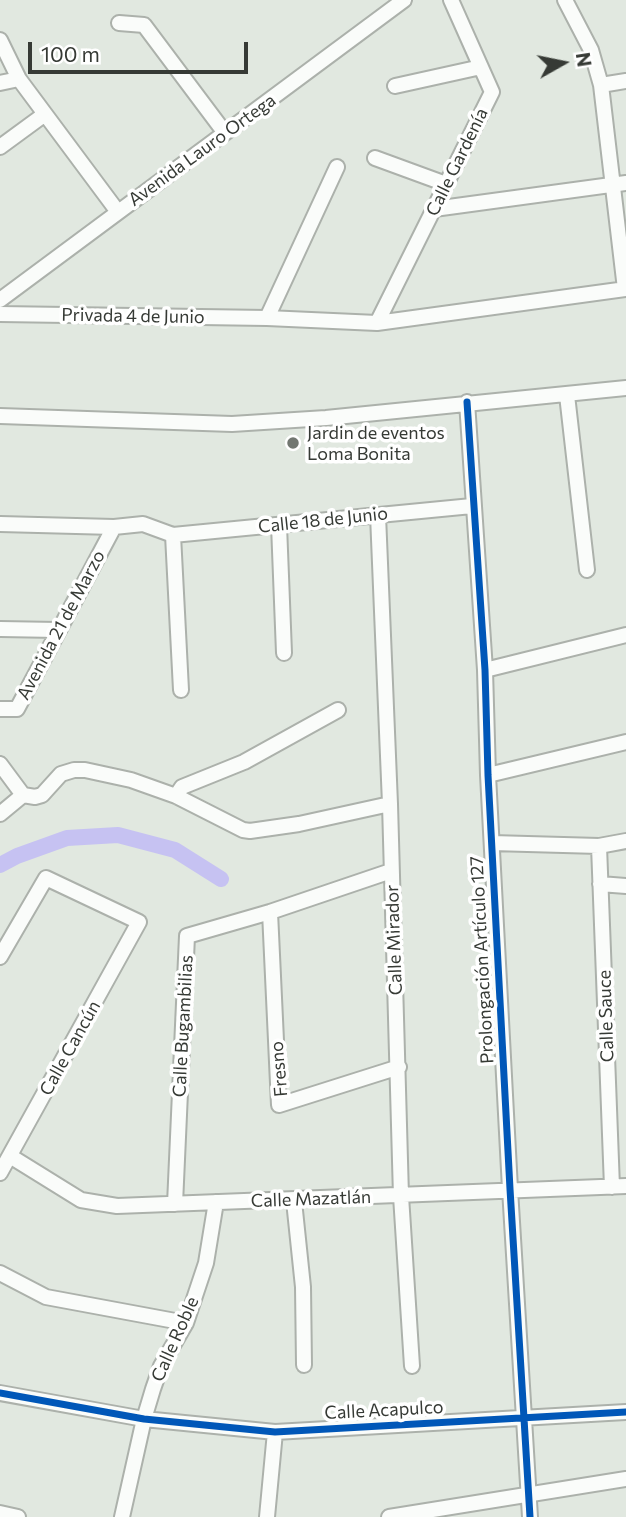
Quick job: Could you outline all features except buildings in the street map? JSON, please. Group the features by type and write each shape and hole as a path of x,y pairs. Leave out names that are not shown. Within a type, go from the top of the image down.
{"street":[{"name":"Avenida Lauro Ortega","path":"0,300 404,0"},
{"name":"Calle Gardenía","path":"377,323 492,92 451,0"},
{"path":"565,0 591,50 601,85 620,184 626,289"},
{"path":"119,23 144,25 225,133"},
{"path":"1,41 19,79 118,212"},
{"path":"395,86 481,67"},
{"path":"0,83 19,79"},
{"path":"601,85 626,81"},
{"path":"0,146 45,114"},
{"path":"375,158 446,184"},
{"path":"267,318 337,167"},
{"path":"434,209 620,184"},
{"name":"Privada 4 de Junio","path":"0,314 267,318 377,323 626,289"},
{"path":"0,416 232,425 626,388"},
{"path":"567,395 587,570"},
{"name":"Prolongación Artículo 127","path":"467,402 485,670 488,775 522,1417 530,1517"},
{"name":"Calle 18 de Junio","path":"173,535 472,506"},
{"name":"Calle Mirador","path":"378,515 399,1067 401,1196 412,1366"},
{"path":"0,524 114,527 143,524 173,535 181,690"},
{"path":"279,525 284,653"},
{"name":"Avenida 21 de Marzo","path":"0,709 17,709 114,527"},
{"path":"0,629 58,631"},
{"path":"485,670 626,635"},
{"path":"176,796 181,786 244,762 338,710"},
{"path":"488,775 626,742"},
{"path":"0,764 23,795 42,796 61,774 85,770 131,780 176,796 250,831 299,824 390,804"},
{"path":"0,814 23,795"},
{"path":"492,844 599,846 626,841"},
{"name":"Calle Sauce","path":"599,846 619,1186"},
{"name":"Calle Bugambilias","path":"175,1204 187,936 270,912 391,871"},
{"name":"Calle Cancún","path":"0,957 46,878 139,922 0,1173"},
{"path":"600,884 626,886"},
{"name":"Fresno","path":"270,912 279,1105 399,1067"},
{"name":"Calle Mazatlán","path":"10,1156 81,1200 117,1206 619,1186"},
{"path":"295,1201 303,1287 304,1365"},
{"name":"Calle Roble","path":"122,1517 144,1419 161,1366 186,1323 206,1263 216,1202"},
{"path":"0,1273 46,1297 186,1323"},
{"name":"Calle Acapulco","path":"0,1393 144,1419 275,1432 626,1412"},
{"path":"267,1517 275,1432"},
{"path":"390,1517 626,1479"},
{"path":"0,1513 18,1517"}],"waterway":[{"path":"0,865 67,838 118,835 175,850 221,879"}],"cycle path":[{"path":"467,402 485,670 488,775 530,1517"},
{"path":"0,1393 144,1419 275,1432 626,1412"}],"place":[{"name":"Jardin de eventos Loma Bonita","path":"293,443"}]}
